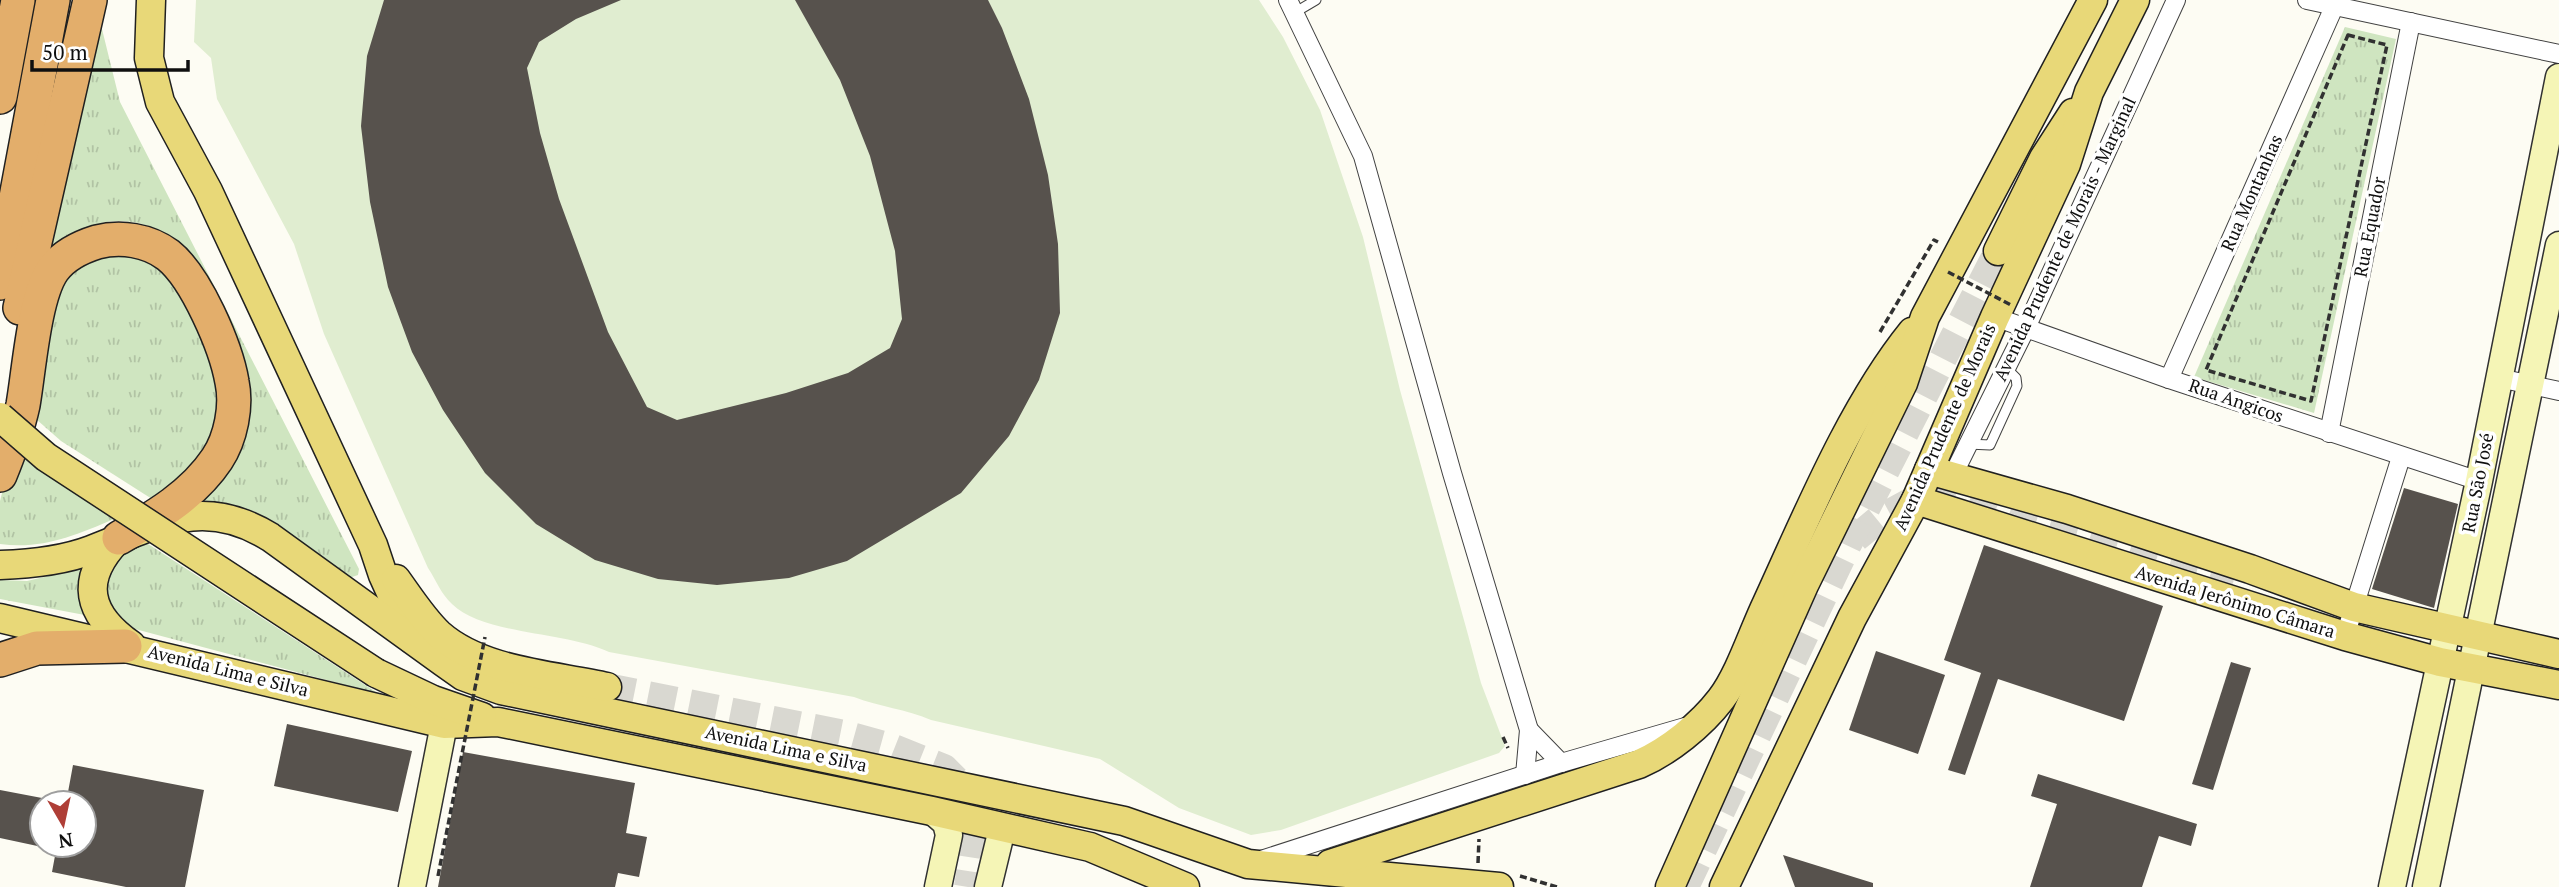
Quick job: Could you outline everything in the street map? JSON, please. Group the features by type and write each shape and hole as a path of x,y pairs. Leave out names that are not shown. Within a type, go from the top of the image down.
{"highway":[{"path":"0,97 18,0"},
{"path":"0,283 53,0"},
{"path":"0,403 90,0"},
{"path":"0,475 22,408 40,308 53,271 67,257 91,244 116,239 150,244 177,265 203,307 232,382 233,408 224,445 191,490 157,516 119,538"},
{"path":"0,660 37,648 130,647"}],"main road":[{"path":"151,0 149,58 160,102 208,191 373,545 414,643"},
{"path":"1670,887 1804,585 1903,383 1925,317 2093,0"},
{"name":"Avenida Prudente de Morais","path":"1724,887 1853,618 1916,500 1940,474 2003,311 2066,164 2089,92 2135,0"},
{"name":"Rua São José","path":"2392,887 2479,481 2559,77"},
{"path":"1998,251 2044,158 2089,92"},
{"name":"Rua São José","path":"2426,887 2559,245"},
{"path":"1316,869 1639,764 1661,753 1695,724 1726,691 1811,509 1881,373 1925,317"},
{"path":"0,417 46,457 376,673 433,700 498,722"},
{"name":"Avenida Jerônimo Câmara","path":"1940,474 2067,509 2250,569 2341,603 2447,631 2559,654"},
{"name":"Avenida Jerônimo Câmara","path":"1916,500 2345,636 2440,662 2559,685"},
{"name":"Avenida Lima e Silva","path":"0,565 44,561 89,551 157,524 203,514 249,524 463,676 500,690 1124,821 1248,864 1499,887"},
{"path":"119,538 96,567 92,586 93,600 106,624 130,647"},
{"path":"373,545 439,634 469,653 496,663 607,687"},
{"path":"2233,583 2288,600 2341,603"},
{"path":"2288,600 2308,625"},
{"name":"Avenida Lima e Silva","path":"0,618 46,626 443,724 498,722 932,811 1090,847 1185,887"},
{"path":"412,887 443,724"},
{"path":"932,811 946,823 948,835 938,887"},
{"path":"988,887 1002,829"}],"street":[{"name":"Avenida Prudente de Morais - Marginal","path":"1940,474 1968,444 2025,330 2176,0"},
{"path":"2307,0 2559,54"},
{"path":"1291,6 1363,156 1452,473 1529,730 1525,775"},
{"name":"Rua Montanhas","path":"2169,379 2334,7"},
{"name":"Rua Equador","path":"2329,433 2411,22"},
{"name":"Rua Angicos","path":"2003,311 2025,330 2479,481"},
{"path":"2499,378 2559,391"},
{"path":"2345,636 2341,603 2401,457"},
{"path":"1248,864 1562,763 1695,724"},
{"path":"1529,730 1562,763"}],"lane":[{"path":"1291,6 1315,0"}],"path":[{"path":"2348,35 2387,45 2311,401 2206,370 2348,35"},
{"path":"1879,334 1934,240"},
{"path":"1948,272 2003,311"},
{"path":"438,876 485,637"}],"green space":[{"path":"196,0 1259,0 1283,37 1320,110 1363,237 1400,390 1481,683 1505,746 1499,753 1281,830 1251,835 1179,808 1100,759 931,720 854,697 609,652 570,640 483,622 466,614 448,600 428,568 324,334 294,244 217,99 211,58 194,42"},
{"path":"100,21 120,102 359,569 358,575 346,579 191,505 247,426 179,246 170,237 147,225 134,222 95,225 83,230 72,240 38,285"},
{"path":"2345,27 2396,39 2314,413 2194,377"},
{"path":"109,253 151,260 192,303 222,395 210,447 193,470 152,499 61,441 28,412 44,314 66,272"},
{"path":"13,450 114,519 72,536 44,543 0,544 0,501"},
{"path":"145,542 379,694 120,625 106,609 103,568 112,555"},
{"path":"87,567 90,616 0,599 0,580 27,581"}],"building":[{"path":"384,0 621,0 576,19 539,42 527,68 540,133 559,199 608,332 647,407 677,420 786,393 848,373 890,348 902,319 895,251 870,156 840,80 795,0 988,0 1002,28 1029,99 1048,175 1058,244 1060,313 1039,380 1009,436 961,493 847,561 789,578 717,585 658,579 595,560 536,524 485,473 443,410 412,352 388,287 370,202 361,126 367,56"},
{"path":"2404,488 2458,504 2434,608 2372,589"},
{"path":"1984,545 2163,606 2124,721 1998,679 1965,775 1948,770 1981,673 1944,660"},
{"path":"1876,651 1945,675 1918,754 1849,730"},
{"path":"2231,662 2251,668 2213,790 2192,784"},
{"path":"287,724 412,751 398,812 274,786"},
{"path":"463,752 635,783 626,833 647,837 639,877 618,873 615,887 438,887"},
{"path":"73,765 204,790 185,887 126,887 52,872 54,859 98,859 98,789 69,789"},
{"path":"2038,774 2197,824 2191,846 2159,836 2142,887 2030,887 2057,804 2031,796"},
{"path":"0,790 28,795 28,844 0,838"},
{"path":"1783,855 1873,883 1873,887 1795,887"}],"tunnel":[{"path":"1685,887 1848,544 1998,251"},
{"path":"1856,538 1879,519 1919,497 1963,500 2233,583"},
{"path":"607,687 844,734 891,747 944,768 963,787 975,810 975,842 968,887"}]}
